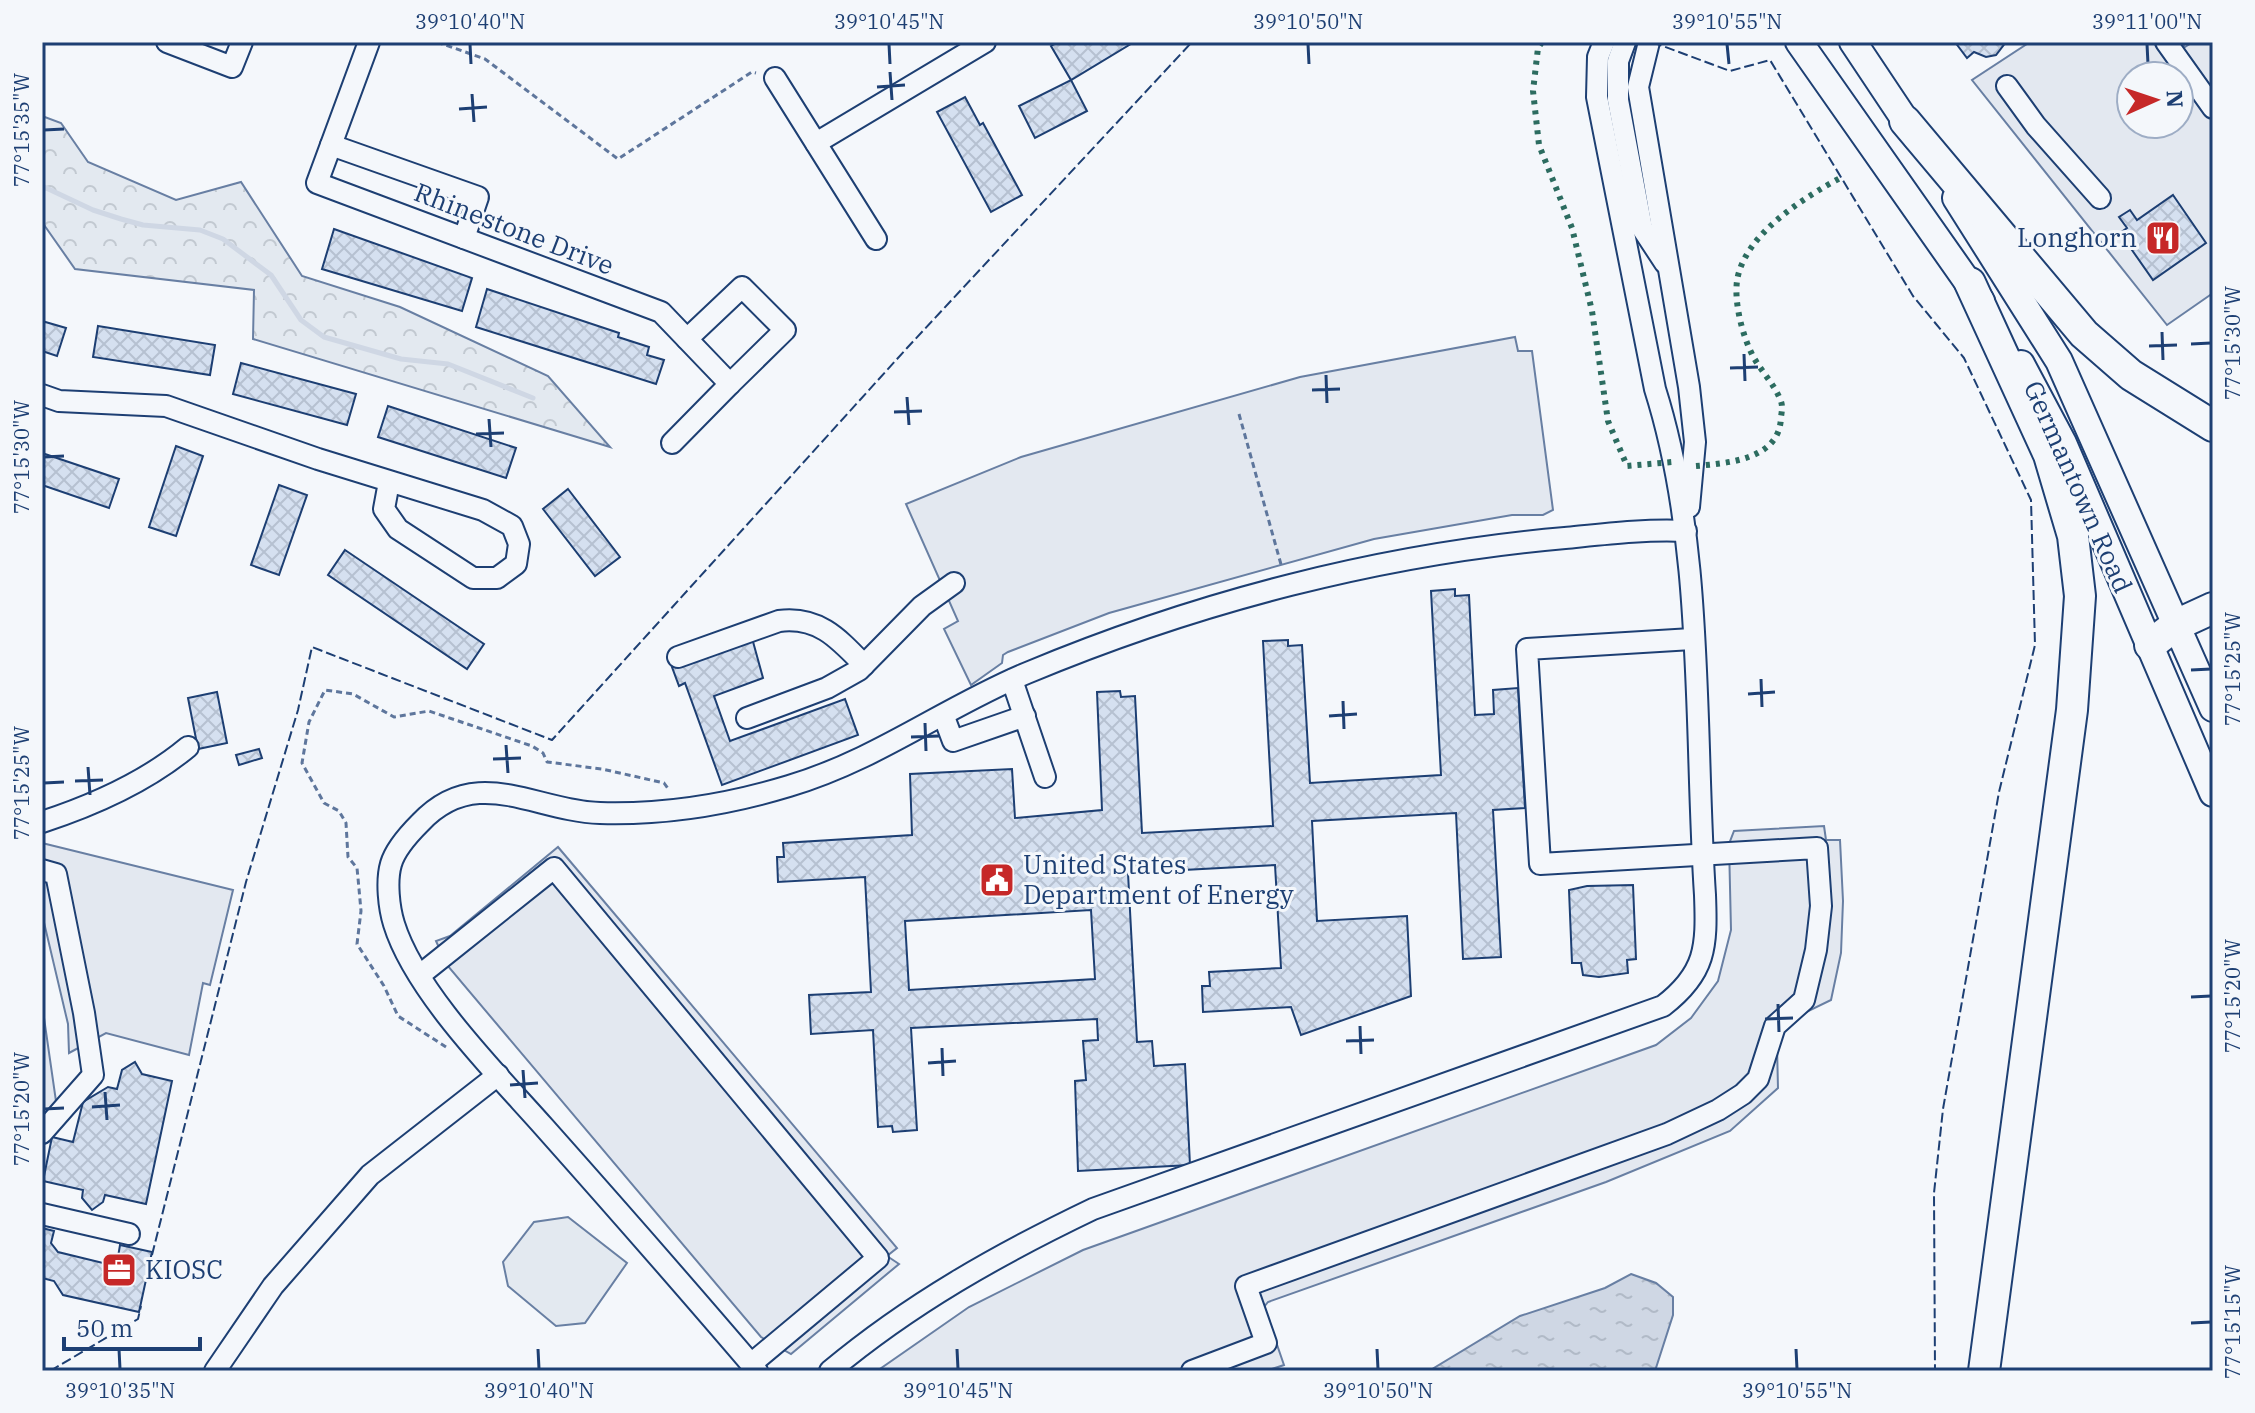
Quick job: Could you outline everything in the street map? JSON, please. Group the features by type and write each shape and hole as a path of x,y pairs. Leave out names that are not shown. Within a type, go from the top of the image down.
{"highway":[{"path":"1905,121 2084,334 2131,375 2213,426"},
{"path":"1970,283 2049,455 2073,536 2080,596 2072,710 1984,1371"},
{"path":"2150,645 2176,625 2213,608"}],"main road":[{"name":"Germantown Road","path":"1799,42 1970,283 2026,371 2063,443 2213,793"},
{"name":"Germantown Road","path":"1853,42 2059,361 2213,708"}],"street":[{"path":"167,42 232,67 242,42"},
{"name":"Rhinestone Drive","path":"369,42 317,183 661,312 730,384"},
{"path":"816,143 985,42"},
{"path":"830,1371 879,1330 953,1283 1093,1209 1663,1006 1683,991 1701,966 1706,931 1686,531 1671,435 1655,389 1599,112 1598,57 1604,42"},
{"path":"1625,42 1618,61 1618,100 1642,228 1669,270"},
{"path":"1649,42 1638,87 1695,442 1686,531"},
{"path":"2166,42 2213,108"},
{"path":"775,78 876,239"},
{"path":"2007,86 2036,126 2100,198"},
{"path":"331,145 478,197 464,238"},
{"path":"672,443 785,330 742,287 687,339"},
{"path":"42,395 59,401 166,406 389,482 483,510 512,526 519,544 516,564 497,578 473,578 398,529 384,509 389,482"},
{"path":"420,975 554,868 878,1258 754,1368 498,1075 420,975 394,927 389,901 391,864 410,832 433,808 464,793 491,792 594,813 672,812 729,804 810,780 871,756 1012,680 1144,628 1287,587 1469,546 1654,529 1686,531"},
{"path":"747,718 827,688 864,665 922,606 954,583"},
{"path":"678,657 779,621 795,619 825,628 864,665"},
{"path":"1192,1371 1266,1343 1246,1286 1667,1134 1718,1110 1743,1094 1758,1079 1775,1026 1804,1000 1810,982 1821,906 1817,848 1540,864 1527,649 1692,639"},
{"path":"1012,680 1045,777"},
{"path":"944,717 953,741 1025,716"},
{"path":"42,822 73,812 140,780 188,747"},
{"path":"42,870 56,874 93,1075 42,1133"},
{"path":"215,1371 273,1286 370,1175 498,1075"},
{"path":"42,1214 129,1234"}],"path":[{"path":"437,42 485,59 618,159 752,72 775,78"},
{"path":"1239,414 1287,587"}],"green space":[{"path":"42,116 61,123 88,162 176,200 241,182 302,276 400,307 548,376 610,447 253,339 254,290 75,269 42,222"},
{"path":"568,1217 627,1263 585,1323 556,1326 508,1286 503,1262 534,1222"}],"shaded area":[{"path":"2030,42 2181,42 2185,47 2193,42 2213,42 2213,293 2167,325 1972,80"},
{"path":"1515,337 1518,351 1532,351 1553,510 1543,515 1512,515 1374,539 1109,613 1008,652 1003,655 1002,663 971,685 944,629 958,621 906,504 1021,457 1300,377"},
{"path":"1824,826 1826,840 1840,840 1843,901 1841,953 1831,1000 1802,1014 1783,1031 1777,1046 1778,1088 1730,1131 1606,1182 1268,1302 1264,1307 1284,1365 1266,1371 877,1371 969,1307 1083,1250 1656,1045 1691,1018 1718,981 1731,930 1729,844 1734,831"},
{"path":"42,843 233,890 210,985 203,983 189,1055 106,1033 69,1053 68,1024 42,914"},
{"path":"558,847 897,1248 887,1256 899,1264 791,1354 761,1337 447,965 436,941 450,936"},
{"path":"42,1004 57,1108 42,1121"}],"water":[{"path":"1631,1274 1656,1283 1673,1297 1673,1315 1655,1371 1429,1371 1520,1316 1605,1288"}],"building":[{"path":"1058,42 1134,42 1071,80 1051,46"},
{"path":"1955,42 2006,42 1996,55 1986,57 1974,52 1967,58"},
{"path":"1071,80 1087,111 1035,138 1019,106"},
{"path":"965,97 980,125 983,123 1022,195 991,212 937,112"},
{"name":"Longhorn","path":"2173,195 2206,243 2153,280 2120,233 2127,228 2119,217 2130,210 2137,220"},
{"path":"334,229 472,278 462,311 322,269"},
{"path":"487,289 619,333 618,337 649,347 647,355 664,360 656,384 476,327"},
{"path":"42,321 66,328 57,356 42,351"},
{"path":"98,326 215,345 210,375 93,357"},
{"path":"241,363 356,394 347,425 233,394"},
{"path":"388,406 516,448 506,478 378,437"},
{"path":"176,446 203,456 176,536 149,527"},
{"path":"42,453 119,479 109,508 42,485"},
{"path":"279,485 307,495 279,575 251,565"},
{"path":"568,489 620,557 595,576 543,509"},
{"path":"345,550 484,644 467,669 328,575"},
{"name":"United States Department of Energy","path":"1455,589 1455,596 1469,595 1475,715 1494,714 1493,690 1518,688 1525,808 1493,810 1501,957 1463,959 1456,813 1312,821 1317,921 1407,916 1411,996 1301,1035 1291,1007 1203,1012 1202,986 1210,986 1209,972 1281,968 1275,865 1128,873 1137,1042 1152,1041 1154,1066 1185,1064 1190,1165 1078,1171 1075,1081 1086,1080 1083,1041 1098,1040 1097,1019 911,1028 917,1130 893,1132 892,1126 878,1127 873,1030 811,1034 809,995 871,992 865,877 778,882 777,857 784,857 783,843 912,835 910,774 1012,769 1015,818 1102,810 1097,692 1120,691 1121,697 1135,696 1142,833 1273,826 1263,641 1288,640 1288,646 1302,645 1310,783 1441,775 1431,591","holes":["1091,910 1095,979 909,990 905,921"]},
{"path":"752,638 763,678 714,696 730,741 845,699 858,735 722,785 685,683 679,686 672,667"},
{"path":"217,692 227,743 198,749 188,698"},
{"path":"259,749 262,758 239,765 236,755"},
{"path":"1633,885 1636,959 1627,960 1628,973 1599,977 1583,975 1581,963 1572,963 1569,890 1587,886"},
{"path":"135,1062 142,1074 172,1081 146,1204 105,1195 103,1202 92,1210 82,1198 83,1190 43,1181 52,1137 73,1142 83,1102 108,1087 117,1089 122,1070"},
{"path":"42,1228 54,1231 51,1243 58,1252 107,1264 118,1257 120,1245 152,1252 139,1312 63,1295 54,1281 42,1278"}],"waterway":[{"path":"42,186 93,210 121,219 143,225 200,230 223,239 271,275 301,320 324,337 401,359 448,364 533,398"}],"hedge":[{"path":"1542,42 1538,48 1533,91 1539,145 1572,228 1592,311 1608,421 1627,466 1672,462"},
{"path":"1696,466 1751,456 1772,442 1778,431 1782,403 1746,341 1738,310 1737,281 1751,248 1778,219 1842,177"}],"fence":[{"path":"152,1255 246,882 298,710 312,647 552,740 907,348 1192,42"},
{"path":"1652,42 1730,71 1770,60 1913,296 1964,358 2031,500 2035,645 1999,792 1943,1109 1934,1193 1935,1371"},
{"path":"50,1371 138,1319 141,1306"}],"place":[{"name":"Longhorn","path":"2163,238"},
{"name":"United States Department of Energy","path":"997,880"},
{"name":"KIOSC","path":"119,1270"}]}
